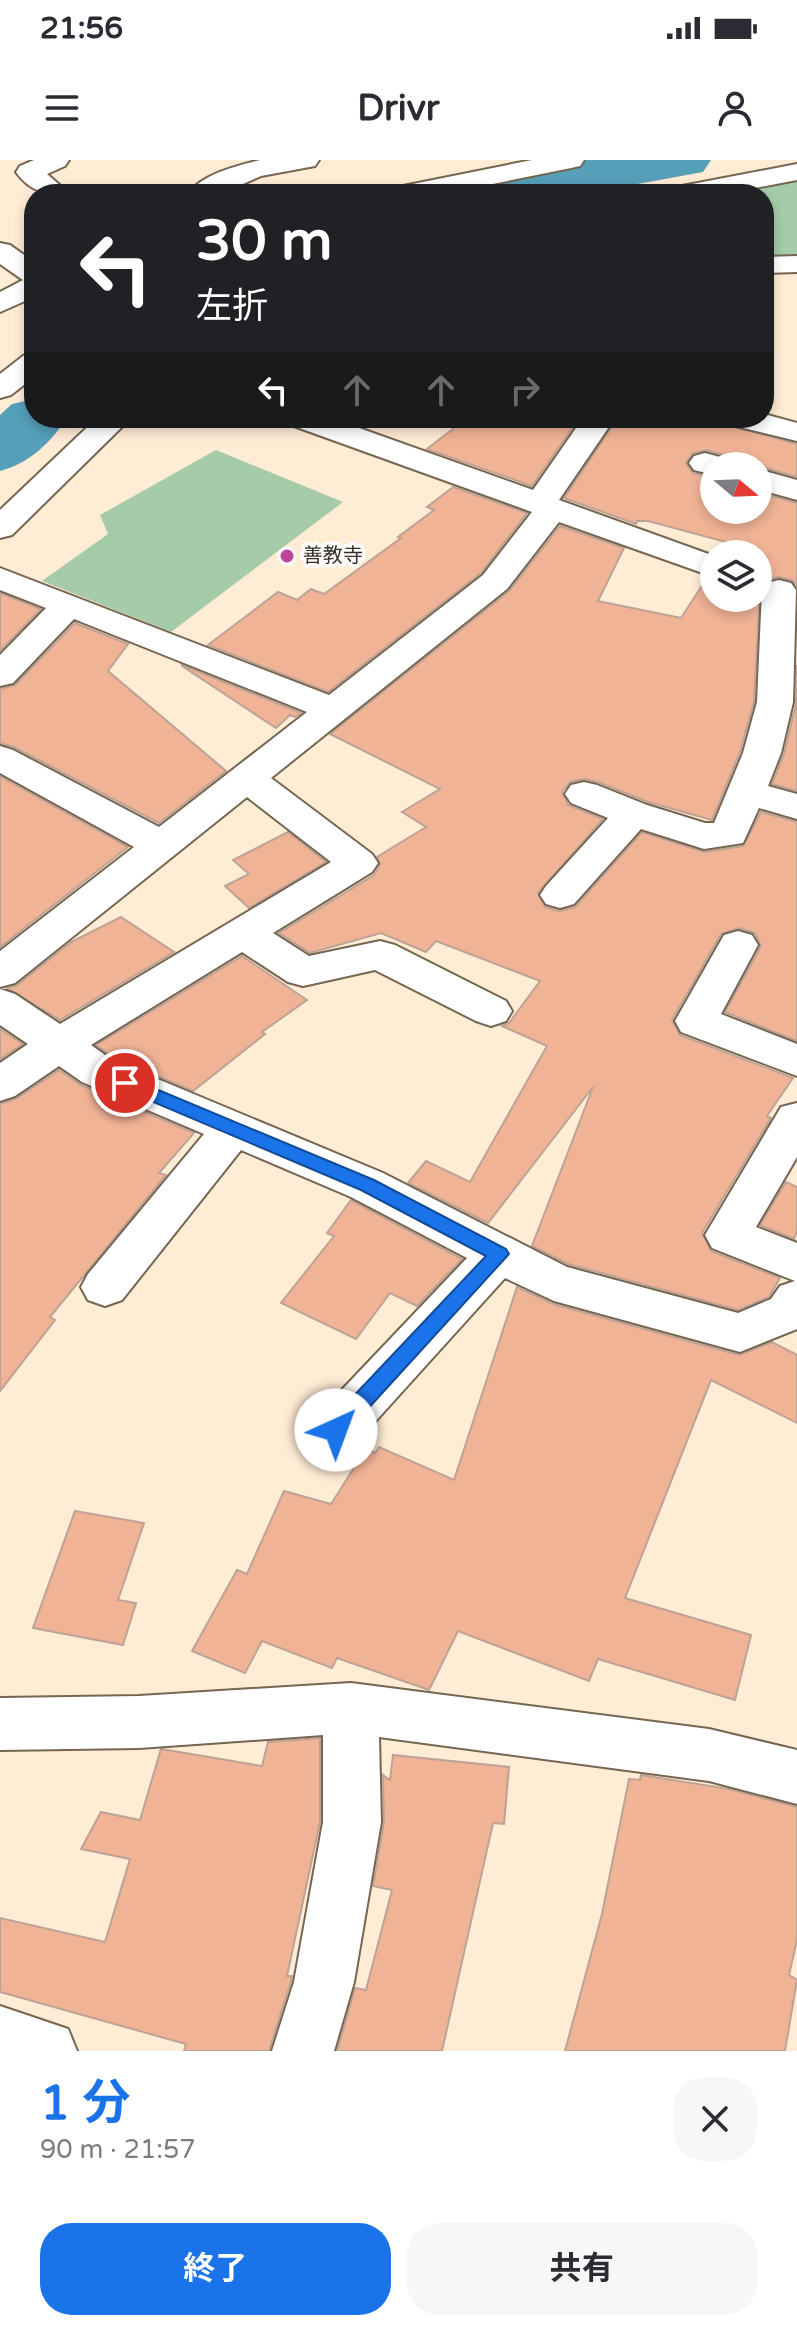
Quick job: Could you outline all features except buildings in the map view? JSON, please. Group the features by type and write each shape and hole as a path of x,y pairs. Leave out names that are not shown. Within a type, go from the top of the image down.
{"street":[{"path":"44,184 29,172 56,160"},
{"path":"215,184 224,178 272,162 306,160"},
{"path":"452,184 571,160"},
{"path":"734,184 797,172"},
{"path":"0,251 24,268"},
{"path":"774,265 797,264"},
{"path":"0,304 24,291"},
{"path":"0,304 24,314"},
{"path":"0,389 24,370"},
{"path":"774,426 797,432"},
{"path":"0,528 105,428"},
{"path":"329,428 700,562"},
{"path":"0,973 495,582 546,507 593,428"},
{"path":"772,483 797,490"},
{"path":"0,578 333,709"},
{"path":"584,794 633,814 704,836 729,834 762,753 775,702 778,589"},
{"path":"0,675 69,605"},
{"path":"0,758 163,846"},
{"path":"0,1085 58,1045 358,863 248,779"},
{"path":"747,792 797,807"},
{"path":"560,895 633,814"},
{"path":"243,933 303,972 380,955 468,979 491,1011"},
{"path":"738,945 696,1021 797,1061"},
{"path":"0,1004 97,1071 367,1185 554,1282 740,1333 788,1312 797,1299"},
{"path":"797,1119 728,1235 797,1263"},
{"path":"105,1287 234,1128"},
{"path":"336,1430 499,1254"},
{"path":"0,1724 139,1722 351,1708 709,1755 797,1777"},
{"path":"303,2051 324,1982 352,1822 351,1708"},
{"path":"0,2037 46,2051"}],"green space":[{"path":"797,180 797,258 774,259 774,184"},
{"path":"216,450 343,502 171,632 42,581 108,534 100,515"}],"waterway":[{"path":"544,184 684,160"},
{"path":"0,451 24,428"}],"place":[{"name":"善教寺","path":"287,556"}],"route":[{"path":"125,1083 367,1185 499,1254 336,1430"}]}
